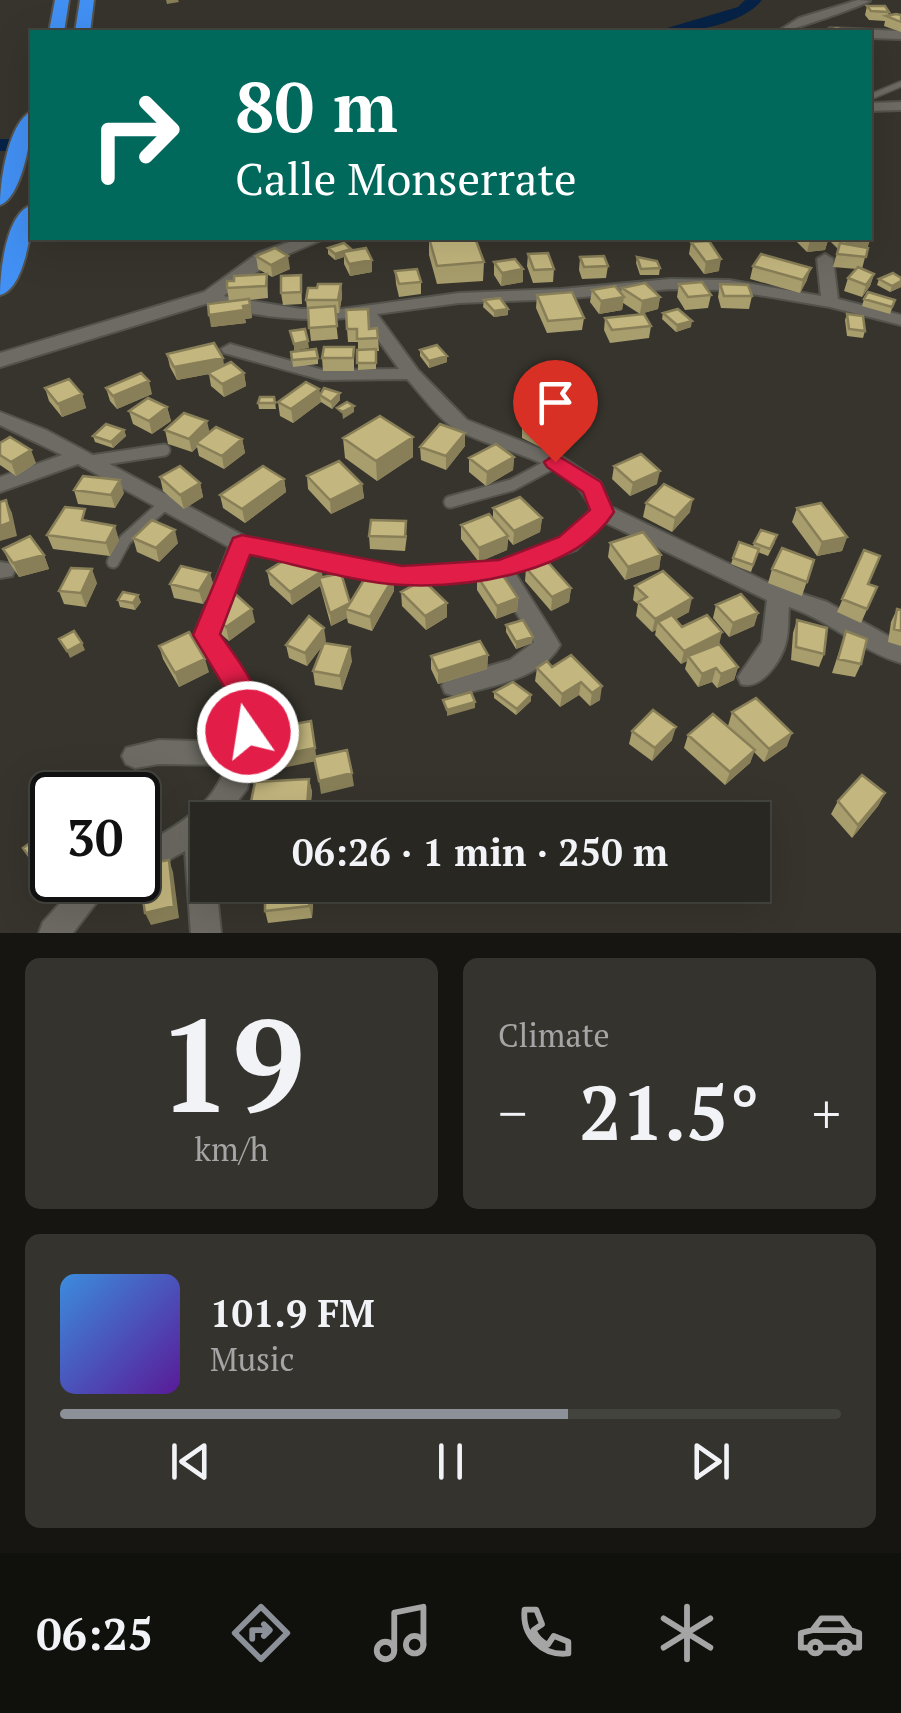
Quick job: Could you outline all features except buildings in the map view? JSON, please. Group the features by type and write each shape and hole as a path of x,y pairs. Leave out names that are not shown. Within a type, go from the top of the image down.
{"highway":[{"path":"58,25 62,0"},
{"path":"0,199 30,121"},
{"path":"0,288 30,216"}],"street":[{"path":"786,30 803,20 865,1"},
{"path":"872,34 901,35"},
{"path":"872,107 901,106"},
{"path":"0,360 211,296 265,257 312,240"},
{"path":"825,259 837,305"},
{"path":"211,296 224,302 301,314 366,311 458,298 670,284 729,285 901,320"},
{"path":"366,311 412,374 460,424 555,462 593,488 602,512 761,589 819,608 887,649 901,653"},
{"path":"230,350 322,375 412,374"},
{"path":"0,418 38,434 242,544 402,576 501,569 568,544 602,512"},
{"path":"0,485 80,460"},
{"path":"222,802 234,790 248,732 245,696 206,635 242,544"},
{"path":"454,686 518,668 548,645 501,569"},
{"path":"750,677 774,645 779,594"},
{"path":"135,756 159,752 242,754"},
{"path":"160,851 190,832"},
{"path":"54,933 79,902"},
{"path":"203,902 206,933"}],"lane":[{"path":"872,95 901,84"},
{"path":"80,460 164,450"},
{"path":"450,502 512,485 555,462"},
{"path":"113,562 125,540 164,504"}],"waterway":[{"path":"669,30 744,10 754,0"},
{"path":"0,145 30,145"}],"route":[{"path":"248,732 245,696 206,635 242,544 402,576 501,569 568,544 602,512 593,488 555,462"}]}
